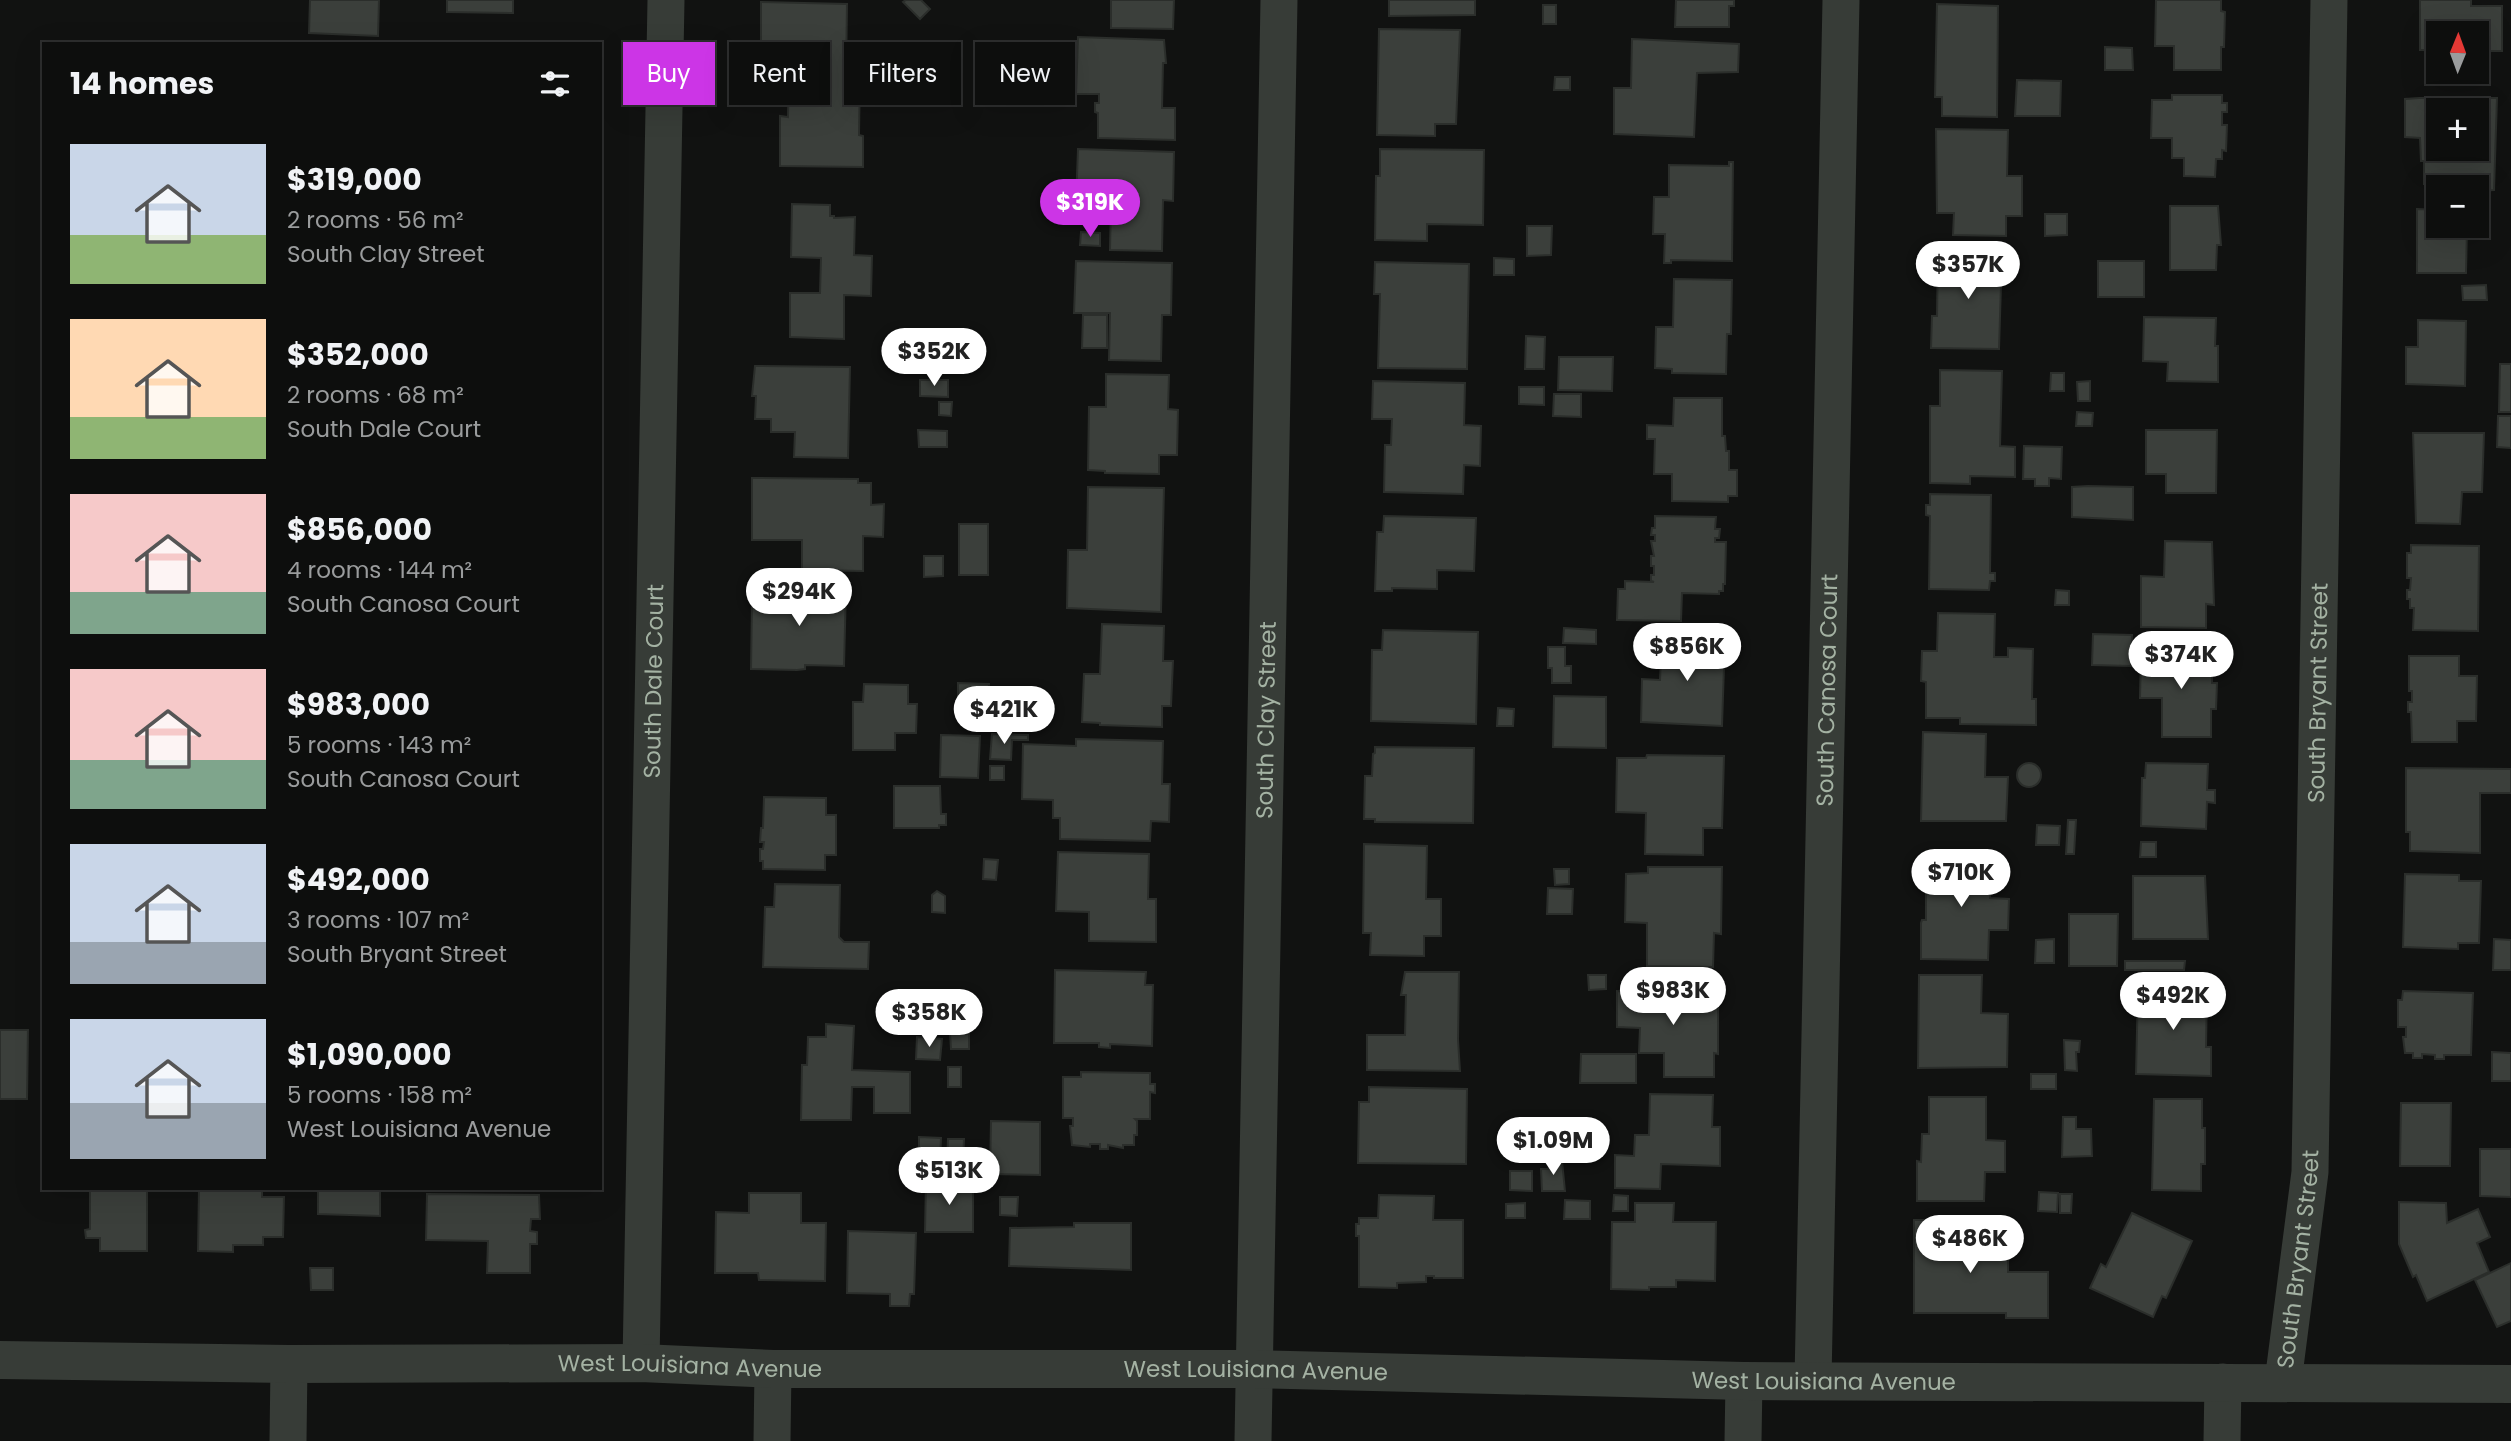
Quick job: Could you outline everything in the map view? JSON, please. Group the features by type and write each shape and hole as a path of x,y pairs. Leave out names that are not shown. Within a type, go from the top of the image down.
{"street":[{"name":"South Dale Court","path":"641,1363 666,0"},
{"name":"South Clay Street","path":"1253,1441 1279,0"},
{"name":"South Canosa Court","path":"1813,1380 1841,0"},
{"name":"South Bryant Street","path":"2283,1382 2310,1172 2329,0"},
{"name":"West Louisiana Avenue","path":"0,1360 289,1364 641,1363 773,1369 1254,1369 1744,1381 2511,1384"},
{"path":"288,1441 289,1364"},
{"path":"772,1441 773,1369"},
{"path":"1743,1441 1744,1381"},
{"path":"2222,1441 2223,1382"}],"building":[{"path":"310,0 379,0 378,36 309,33"},
{"path":"447,0 513,0 513,13 447,12"},
{"path":"921,0 930,9 920,19 903,2"},
{"path":"1111,0 1174,0 1173,29 1111,28"},
{"path":"1389,0 1475,0 1475,15 1389,16"},
{"path":"1676,0 1734,0 1734,6 1729,6 1729,27 1675,27"},
{"path":"2156,0 2221,0 2221,11 2225,12 2221,70 2174,70 2174,46 2155,46"},
{"path":"2420,0 2471,0 2471,6 2502,6 2502,51 2489,51 2489,21 2426,21 2426,73 2425,50 2420,50"},
{"path":"761,2 847,4 844,105 859,105 859,135 863,136 863,167 780,166 780,116 788,117 788,105 830,105 830,42 761,42"},
{"path":"1937,4 1998,6 1997,117 1942,116 1942,97 1935,97"},
{"path":"1543,5 1556,5 1556,24 1543,24"},
{"path":"1379,29 1460,30 1456,124 1435,124 1435,136 1377,135"},
{"path":"1078,37 1164,40 1166,63 1163,63 1162,108 1175,108 1175,140 1098,138 1098,113 1095,112 1095,103 1099,103 1099,94 1076,94"},
{"path":"1632,39 1739,44 1738,72 1697,73 1694,137 1614,134 1614,88 1631,88"},
{"path":"2105,47 2132,48 2133,70 2105,70"},
{"path":"1555,77 1570,77 1570,90 1554,90"},
{"path":"2017,80 2061,81 2060,116 2015,116"},
{"path":"2172,95 2222,95 2222,103 2227,103 2227,112 2222,112 2222,125 2227,125 2226,151 2222,150 2222,159 2216,159 2215,177 2184,176 2184,158 2172,158 2172,138 2151,138 2152,100 2172,100"},
{"path":"2426,98 2426,161 2489,161 2489,98 2497,98 2494,190 2489,190 2489,175 2426,175 2424,184 2420,138 2405,137 2405,99"},
{"path":"1936,129 2008,130 2007,176 2022,176 2022,216 2006,216 2006,236 1953,235 1954,213 1937,213"},
{"path":"1078,149 1174,152 1173,201 1163,200 1162,251 1110,250 1111,204 1076,203"},
{"path":"1380,149 1484,150 1483,225 1427,224 1427,241 1375,240 1376,176 1380,176"},
{"path":"1729,162 1733,162 1732,261 1671,260 1671,263 1664,263 1665,234 1653,234 1654,197 1669,197 1669,165 1729,166"},
{"path":"792,204 830,205 830,216 834,218 855,217 854,255 872,256 871,296 844,295 844,339 790,337 790,293 820,293 821,258 791,257"},
{"path":"2170,206 2218,206 2221,245 2217,245 2216,270 2170,270"},
{"path":"2417,209 2426,209 2426,238 2467,238 2466,273 2417,273"},
{"path":"2045,214 2067,214 2067,235 2045,236"},
{"path":"1527,226 1552,226 1551,255 1527,256"},
{"path":"1081,232 1100,233 1100,246 1080,245"},
{"path":"1938,251 2002,252 1999,349 1931,348 1932,316 1937,316"},
{"path":"1494,258 1514,259 1514,275 1494,275"},
{"path":"1076,261 1172,263 1171,315 1162,315 1161,361 1109,360 1110,313 1074,313"},
{"path":"2098,261 2144,261 2144,297 2098,297"},
{"path":"1375,262 1469,264 1467,369 1378,368 1380,294 1374,294"},
{"path":"1674,279 1732,280 1731,334 1727,334 1726,374 1672,373 1672,369 1655,368 1656,327 1673,327"},
{"path":"2486,285 2487,300 2463,300 2462,286"},
{"path":"1083,315 1107,315 1107,348 1082,348"},
{"path":"2144,317 2216,318 2218,382 2167,381 2168,362 2143,361"},
{"path":"2418,320 2466,321 2465,386 2406,384 2406,347 2418,347"},
{"path":"925,332 951,332 951,352 925,352"},
{"path":"1526,336 1545,337 1544,369 1525,369"},
{"path":"1559,357 1613,357 1612,391 1558,390"},
{"path":"2500,364 2511,364 2511,412 2499,412"},
{"path":"755,366 850,367 848,458 794,457 795,432 771,432 771,419 755,419 756,396 752,396"},
{"path":"1940,370 2002,371 2000,446 2015,447 2015,477 1970,476 1970,484 1930,483 1930,406 1940,406"},
{"path":"2051,373 2064,373 2064,391 2050,391"},
{"path":"1106,374 1169,375 1168,409 1178,410 1177,455 1159,455 1159,474 1088,470 1089,407 1106,407"},
{"path":"920,380 948,380 948,397 920,396"},
{"path":"1373,381 1465,383 1464,425 1481,426 1480,466 1464,465 1463,494 1384,492 1385,445 1391,445 1392,419 1372,419"},
{"path":"2090,381 2090,401 2078,401 2077,382"},
{"path":"1519,387 1544,387 1544,405 1519,404"},
{"path":"1554,394 1581,394 1581,417 1553,416"},
{"path":"1674,398 1722,398 1722,436 1725,436 1726,451 1729,451 1729,470 1737,470 1737,496 1728,496 1728,502 1672,501 1672,474 1654,474 1655,439 1647,439 1647,425 1673,426"},
{"path":"939,402 952,402 951,416 939,415"},
{"path":"2077,412 2093,413 2092,426 2076,426"},
{"path":"2498,416 2511,416 2511,448 2497,447"},
{"path":"918,430 947,431 947,447 919,447"},
{"path":"2146,430 2217,430 2216,493 2166,493 2166,474 2146,474"},
{"path":"2413,433 2484,433 2482,492 2462,492 2460,524 2416,523"},
{"path":"2024,446 2062,447 2061,479 2049,478 2049,486 2035,486 2035,479 2023,479"},
{"path":"752,478 858,479 858,483 871,483 871,505 884,504 883,537 863,536 863,571 802,570 802,540 752,540"},
{"path":"1088,487 1164,488 1161,612 1067,608 1068,550 1087,550"},
{"path":"2072,487 2133,487 2133,520 2072,517"},
{"path":"1930,494 1991,495 1990,573 1995,573 1995,581 1990,581 1989,590 1929,589 1930,516 1926,515 1926,505 1930,505"},
{"path":"1384,516 1476,518 1474,571 1437,570 1437,589 1392,588 1392,591 1375,591 1377,532 1383,532"},
{"path":"1655,516 1716,517 1715,529 1720,529 1719,538 1715,538 1715,542 1726,542 1723,591 1719,591 1719,594 1682,593 1681,621 1617,620 1618,589 1625,589 1625,581 1654,582 1651,581 1654,566 1651,566 1651,556 1654,556 1651,541 1655,541 1655,535 1651,535 1652,528 1655,528"},
{"path":"959,524 988,524 988,575 959,575"},
{"path":"2165,541 2212,542 2214,605 2206,604 2206,628 2141,627 2141,576 2164,577"},
{"path":"2411,545 2479,546 2478,631 2413,630 2414,608 2410,608 2410,599 2407,599 2411,578 2407,578 2407,553 2411,553"},
{"path":"924,556 943,556 943,576 924,577"},
{"path":"762,587 846,588 844,666 805,665 805,669 797,670 751,669 752,604 762,604"},
{"path":"2056,590 2069,591 2069,605 2055,605"},
{"path":"1938,613 1995,614 1994,657 2008,657 2008,648 2033,649 2032,699 2036,699 2036,725 1960,724 1960,718 1926,718 1926,682 1921,681 1922,651 1937,651"},
{"path":"1102,624 1164,626 1163,661 1173,661 1171,706 1162,706 1162,727 1082,722 1084,674 1100,674"},
{"path":"1564,628 1596,630 1596,644 1563,643"},
{"path":"1383,630 1478,632 1476,724 1371,721 1372,650 1382,650"},
{"path":"2093,634 2132,635 2131,666 2092,665"},
{"path":"1662,635 1725,637 1722,726 1641,722 1642,679 1660,680"},
{"path":"1548,647 1565,647 1565,666 1571,666 1571,683 1552,683 1552,668 1548,668"},
{"path":"2141,653 2212,654 2212,683 2217,683 2216,709 2211,709 2211,737 2162,737 2162,698 2140,698"},
{"path":"2409,656 2459,656 2459,676 2477,676 2476,721 2457,721 2457,742 2412,742 2411,712 2408,712 2408,702 2412,702 2412,691 2409,691"},
{"path":"958,683 989,684 988,705 958,703"},
{"path":"864,684 908,685 908,704 917,704 916,733 895,733 895,750 853,750 853,702 863,702"},
{"path":"1554,696 1606,697 1606,748 1553,747"},
{"path":"1498,708 1514,709 1513,726 1497,726"},
{"path":"1923,732 1986,734 1985,777 2008,777 2006,821 1921,821"},
{"path":"992,734 1028,735 1028,740 1012,740 1011,760 990,759"},
{"path":"941,735 980,736 978,778 940,777"},
{"path":"1076,739 1163,741 1162,784 1170,784 1169,822 1151,821 1150,841 1060,839 1060,818 1053,818 1053,800 1022,799 1023,744 1076,746"},
{"path":"1375,747 1474,748 1473,823 1375,822 1375,819 1364,819 1365,776 1372,776"},
{"path":"1647,755 1724,756 1722,828 1703,828 1703,855 1645,854 1646,813 1616,812 1617,758 1646,758"},
{"path":"2029,763 2038,766 2041,775 2038,784 2029,787 2020,784 2017,775 2020,766"},
{"path":"2146,763 2208,764 2207,790 2215,790 2215,803 2207,802 2206,829 2141,826 2142,778 2145,778"},
{"path":"990,766 1004,766 1004,780 990,780"},
{"path":"2406,768 2511,769 2511,793 2480,793 2480,853 2410,851 2410,832 2406,832"},
{"path":"894,786 940,786 941,814 946,814 946,825 939,825 939,828 894,828"},
{"path":"764,797 826,798 826,815 836,815 836,855 825,855 825,870 763,869 760,849 763,849 764,842 760,842"},
{"path":"2068,820 2076,820 2074,854 2066,854"},
{"path":"2037,825 2060,826 2059,845 2036,845"},
{"path":"2141,842 2156,842 2156,857 2140,857"},
{"path":"1364,844 1427,846 1426,899 1441,899 1441,936 1424,936 1424,956 1370,955 1371,933 1363,933"},
{"path":"1058,852 1149,854 1148,899 1156,899 1156,942 1089,941 1089,912 1056,911"},
{"path":"1933,854 1990,855 1990,898 2009,899 2008,930 1989,930 1988,960 1921,959 1921,923 1926,920 1926,892 1933,892"},
{"path":"984,859 998,860 996,880 983,879"},
{"path":"1648,867 1722,867 1721,934 1714,933 1713,967 1647,966 1647,923 1625,922 1626,874 1648,873"},
{"path":"1554,869 1569,869 1569,884 1555,885"},
{"path":"2405,874 2459,875 2459,881 2481,881 2479,943 2458,943 2458,949 2403,947"},
{"path":"2133,876 2205,876 2208,939 2133,939"},
{"path":"775,884 840,885 839,937 844,942 869,942 868,969 763,967 765,907 774,907"},
{"path":"1548,888 1573,889 1572,914 1547,914"},
{"path":"937,891 945,896 945,913 932,912 932,895"},
{"path":"2069,914 2118,914 2117,966 2069,966"},
{"path":"2054,939 2054,963 2035,963 2036,940"},
{"path":"2494,939 2511,940 2511,970 2493,970"},
{"path":"2125,961 2185,961 2184,970 2125,970"},
{"path":"1055,970 1146,972 1145,985 1153,985 1152,1046 1110,1044 1110,1048 1099,1047 1099,1043 1054,1043"},
{"path":"1405,972 1459,972 1460,1071 1367,1070 1367,1035 1405,1035 1406,995 1401,995"},
{"path":"1588,975 1606,975 1606,989 1589,990"},
{"path":"1919,975 1982,975 1981,1013 2008,1014 2007,1067 1918,1068"},
{"path":"1641,981 1679,981 1680,995 1718,995 1718,1054 1714,1053 1714,1077 1664,1077 1664,1053 1639,1053 1640,1028 1617,1027 1617,991 1640,992"},
{"path":"2138,988 2207,988 2206,1047 2211,1047 2211,1076 2136,1074"},
{"path":"2403,991 2473,993 2471,1055 2444,1055 2444,1059 2435,1059 2435,1055 2422,1054 2422,1058 2413,1058 2413,1053 2405,1053 2403,1037 2406,1037 2406,1027 2398,1027 2398,1000 2402,1000"},
{"path":"826,1024 854,1026 852,1070 910,1072 910,1113 874,1113 874,1087 852,1087 851,1120 801,1120 802,1065 807,1065 808,1037 826,1037"},
{"path":"0,1030 28,1030 27,1099 0,1099"},
{"path":"950,1033 969,1034 969,1049 951,1049"},
{"path":"917,1037 942,1039 940,1060 916,1059"},
{"path":"2064,1040 2080,1041 2079,1052 2076,1052 2077,1071 2065,1070"},
{"path":"2492,1052 2511,1053 2511,1081 2492,1081"},
{"path":"1581,1054 1636,1054 1636,1083 1580,1083"},
{"path":"948,1067 961,1067 961,1087 948,1087"},
{"path":"1081,1072 1150,1073 1150,1084 1155,1084 1155,1093 1150,1092 1150,1119 1135,1119 1137,1135 1134,1135 1134,1145 1123,1145 1123,1148 1108,1145 1108,1149 1100,1149 1100,1144 1090,1144 1090,1147 1072,1145 1070,1126 1073,1126 1073,1118 1063,1118 1063,1077 1081,1077"},
{"path":"2031,1074 2056,1074 2056,1089 2031,1089"},
{"path":"1369,1087 1467,1089 1466,1164 1358,1163 1359,1102 1369,1102"},
{"path":"1650,1094 1713,1095 1712,1127 1720,1127 1720,1166 1661,1164 1660,1189 1615,1188 1615,1155 1634,1156 1635,1135 1649,1135"},
{"path":"1929,1097 1986,1097 1986,1140 2005,1141 2005,1172 1985,1172 1984,1201 1917,1201 1917,1161 1921,1162 1922,1134 1929,1134"},
{"path":"2154,1099 2202,1099 2205,1164 2201,1164 2201,1191 2152,1190"},
{"path":"2401,1103 2451,1103 2450,1166 2400,1166"},
{"path":"2063,1117 2076,1117 2076,1129 2091,1129 2092,1156 2062,1157"},
{"path":"991,1121 1040,1122 1040,1175 990,1174"},
{"path":"919,1137 941,1138 940,1163 919,1162"},
{"path":"948,1139 964,1139 963,1162 947,1162"},
{"path":"2480,1149 2511,1149 2511,1197 2480,1196"},
{"path":"1548,1161 1562,1161 1565,1191 1542,1191 1541,1169 1549,1169"},
{"path":"1510,1171 1532,1171 1532,1191 1510,1190"},
{"path":"926,1181 973,1182 973,1232 925,1232"},
{"path":"90,1190 147,1190 147,1251 100,1251 100,1238 86,1238 85,1230 90,1229"},
{"path":"199,1190 262,1190 262,1197 284,1197 283,1237 263,1237 263,1245 233,1245 233,1252 198,1251"},
{"path":"318,1190 380,1190 380,1216 318,1214"},
{"path":"2039,1192 2058,1193 2057,1212 2038,1211"},
{"path":"749,1193 801,1193 801,1223 826,1223 825,1281 759,1280 758,1273 715,1273 716,1212 749,1213"},
{"path":"427,1194 539,1195 540,1219 531,1219 530,1231 537,1232 537,1244 530,1244 530,1273 487,1273 488,1241 426,1240"},
{"path":"2060,1194 2072,1194 2071,1213 2060,1213"},
{"path":"1379,1195 1434,1196 1433,1220 1463,1220 1463,1278 1426,1276 1426,1282 1397,1283 1397,1288 1359,1287 1359,1236 1356,1236 1356,1224 1359,1224 1359,1218 1378,1218"},
{"path":"1614,1195 1628,1196 1628,1211 1613,1211"},
{"path":"1000,1197 1018,1197 1017,1216 1000,1215"},
{"path":"1565,1200 1590,1201 1590,1219 1564,1219"},
{"path":"2399,1202 2446,1203 2447,1223 2478,1209 2490,1237 2477,1243 2489,1272 2427,1301 2399,1244"},
{"path":"1525,1203 1525,1218 1506,1218 1506,1204"},
{"path":"1635,1203 1674,1203 1673,1222 1716,1222 1715,1281 1676,1280 1676,1287 1649,1287 1649,1290 1611,1289 1612,1222 1635,1222"},
{"path":"2132,1213 2192,1241 2166,1298 2162,1296 2153,1317 2090,1288 2101,1264 2106,1267"},
{"path":"1914,1220 1978,1220 1978,1255 2008,1256 2008,1272 2048,1272 2048,1318 2006,1318 2006,1313 1914,1313"},
{"path":"1074,1223 1131,1223 1131,1270 1009,1266 1010,1228 1074,1227"},
{"path":"848,1231 916,1233 914,1294 910,1294 909,1306 890,1306 890,1294 847,1293"},
{"path":"2511,1263 2511,1321 2497,1327 2475,1280"},
{"path":"310,1268 333,1268 333,1290 311,1290"}]}
